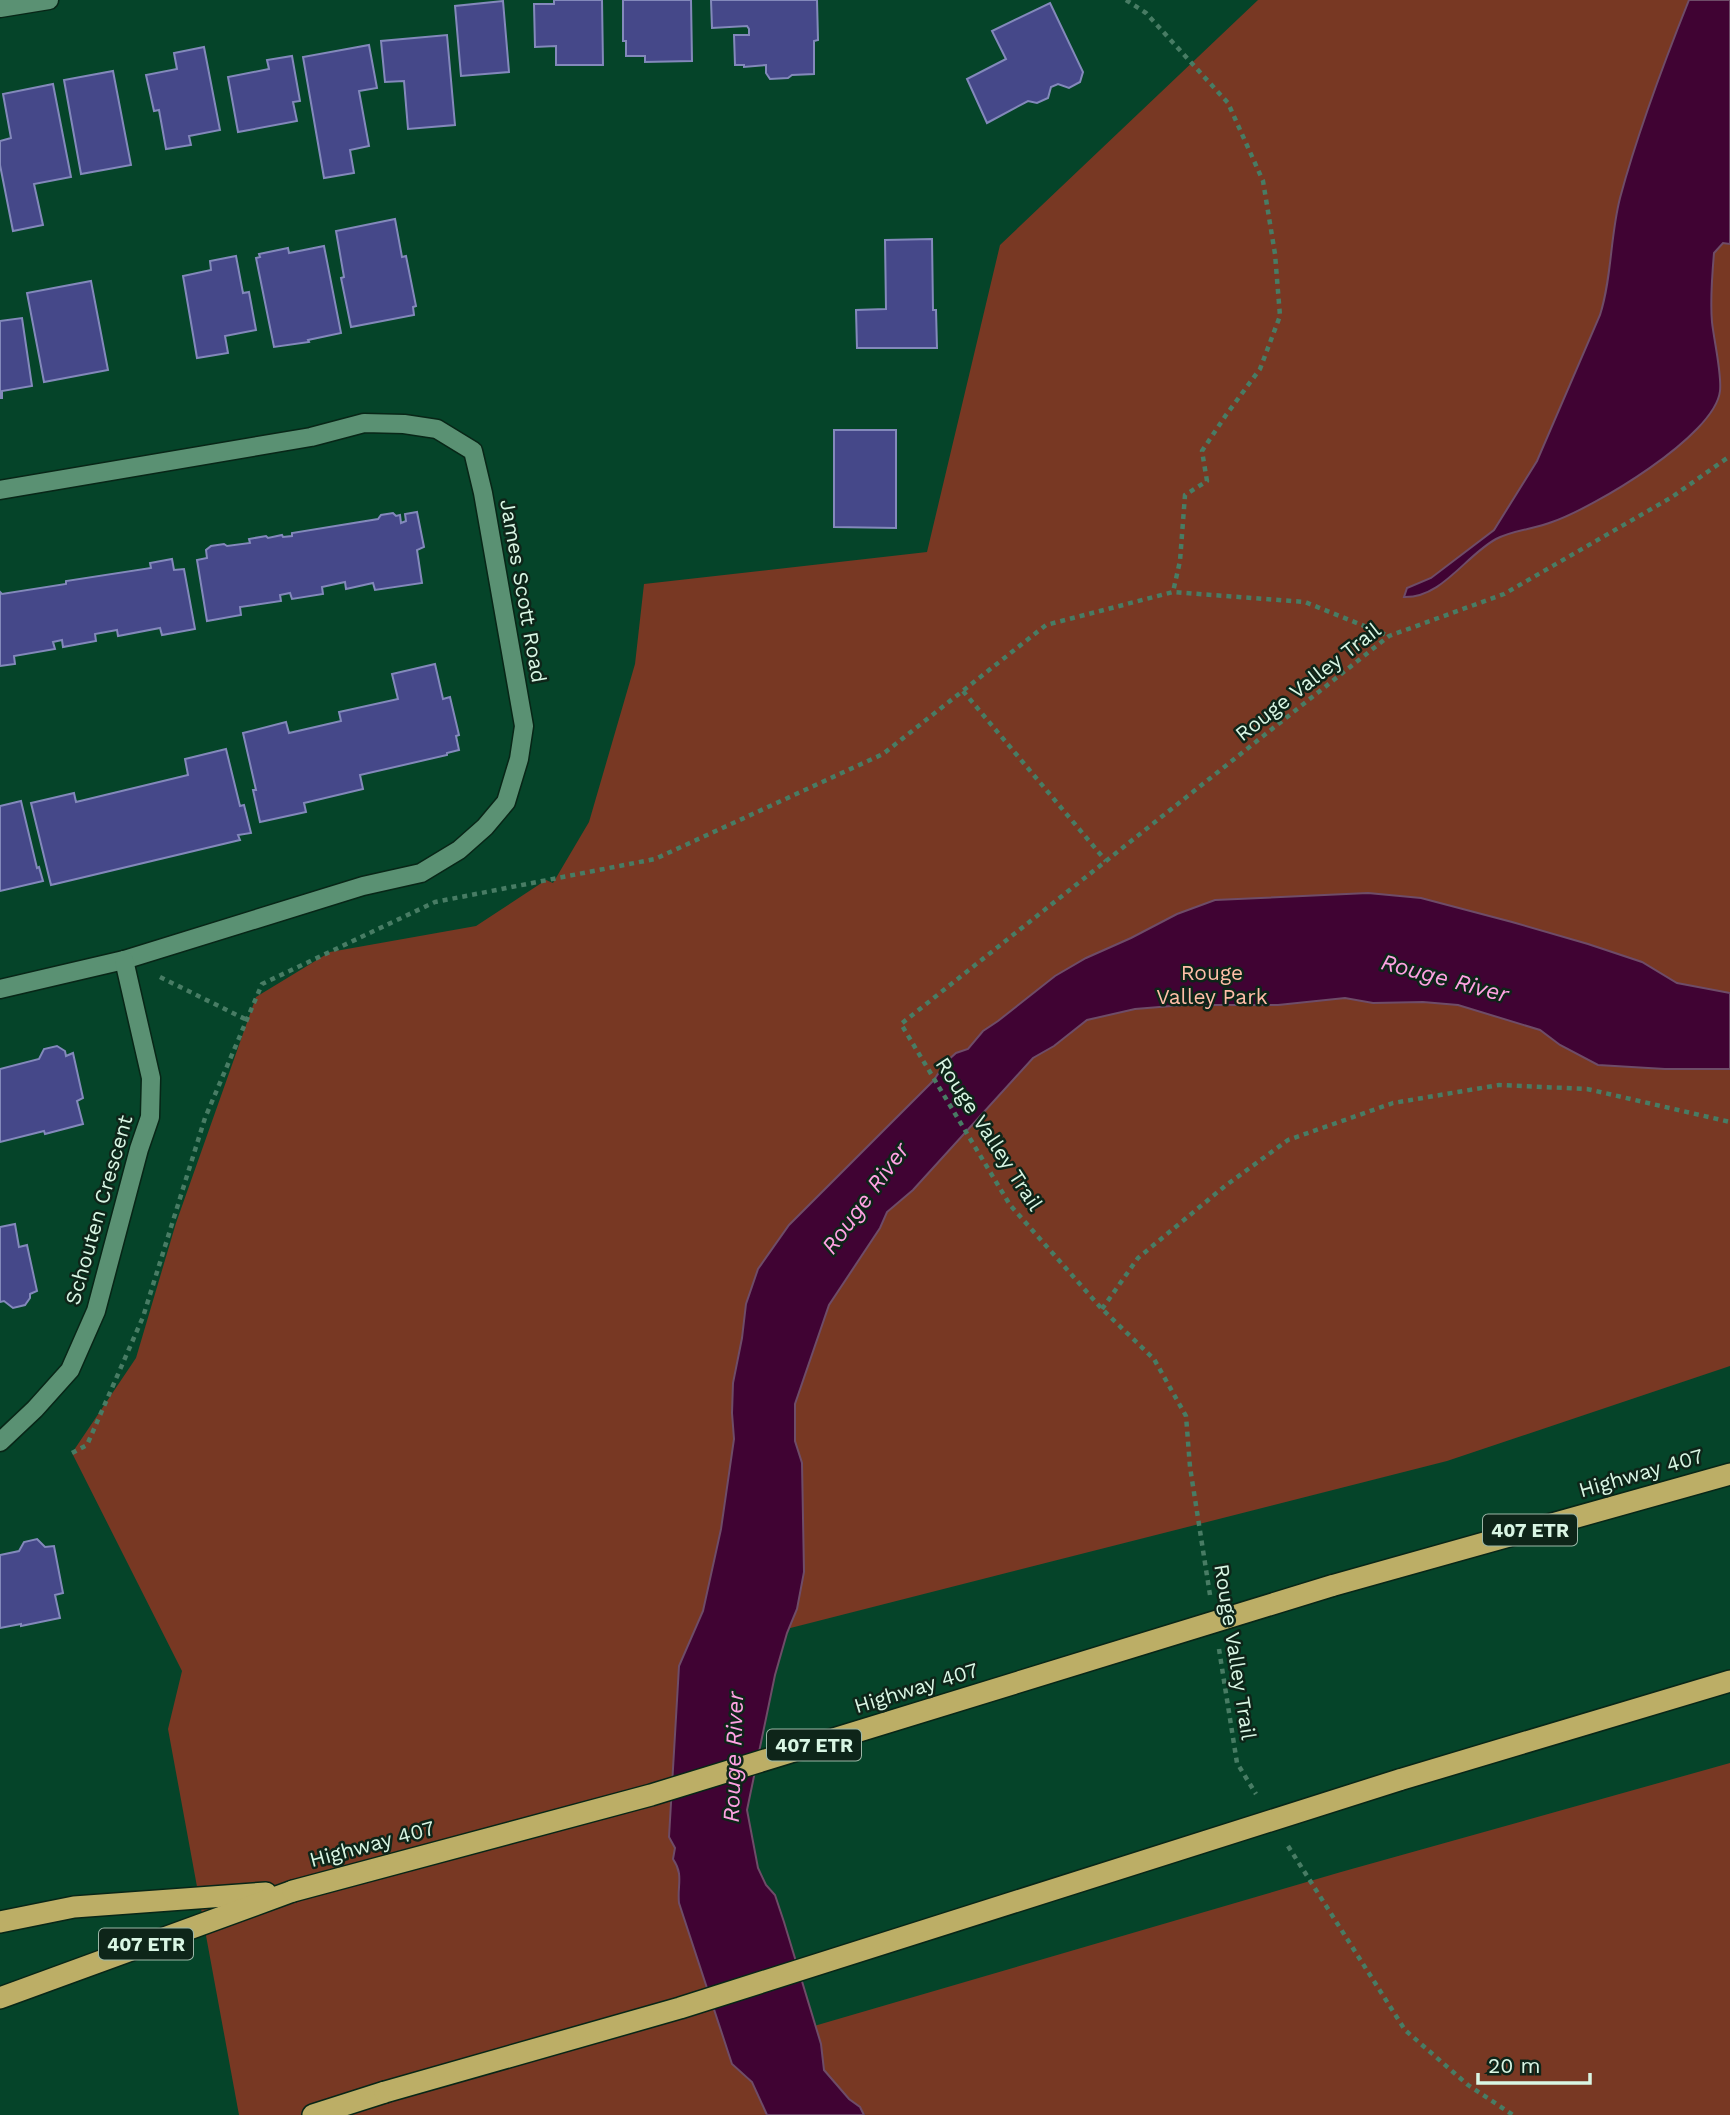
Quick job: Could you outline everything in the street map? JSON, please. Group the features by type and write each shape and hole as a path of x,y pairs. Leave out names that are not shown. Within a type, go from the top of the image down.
{"highway":[{"name":"Highway 407","path":"0,1998 293,1891 651,1796 1331,1586 1730,1474"},
{"path":"313,2115 384,2092 680,2008 1399,1780 1730,1681"},
{"path":"0,1922 74,1907 293,1891"},
{"path":"335,2115 384,2092"}],"street":[{"path":"1,5 49,0"},
{"name":"James Scott Road","path":"0,489 311,437 364,423 404,424 437,429 472,451 483,493 524,726 519,759 506,802 485,827 458,850 421,873 363,886 124,960 0,989"},
{"name":"Schouten Crescent","path":"0,1442 70,1370 96,1311 150,1117 151,1077 124,960"}],"path":[{"path":"1126,0 1146,13 1228,103 1263,181 1275,254 1280,316 1260,369 1202,451 1207,481 1185,495 1180,561 1173,592"},
{"name":"Rouge Valley Trail","path":"1211,1601 1190,1467 1186,1416 1154,1359 1102,1309 1010,1205 901,1024 1390,636 1504,594 1672,497 1730,456"},
{"path":"72,1453 87,1445 143,1317 205,1118 262,984 435,902 655,859 884,754 1046,625 1173,592 1306,602 1390,636"},
{"path":"963,691 1106,861"},
{"path":"124,960 247,1020"},
{"path":"1102,1309 1138,1258 1225,1186 1288,1140 1393,1103 1499,1085 1574,1088 1730,1122"},
{"name":"Rouge Valley Trail","path":"1218,1642 1237,1763 1259,1798"},
{"path":"1288,1845 1405,2030 1468,2085 1513,2115"}],"green space":[{"name":"Rouge Valley Park","path":"1258,0 1730,0 1730,1366 1447,1461 684,1655 673,1759 715,1888 801,2115 239,2115 168,1729 182,1671 72,1453 136,1358 176,1223 256,997 330,952 476,926 546,880 553,883 589,822 635,664 644,584 927,552 1000,245"},
{"path":"1730,1763 1730,2115 865,2115 860,2107 812,2069 797,2031 1341,1872"}],"water":[{"path":"1689,0 1730,0 1730,244 1723,243 1714,253 1711,314 1720,391 1713,409 1675,449 1622,486 1571,514 1496,539 1442,584 1430,591 1404,597 1407,588 1431,578 1494,530 1537,461 1600,315 1607,286 1617,213 1627,173"},
{"name":"Rouge River","path":"1368,893 1421,898 1512,922 1642,962 1677,983 1730,993 1730,1069 1598,1065 1560,1045 1540,1030 1458,1005 1423,1002 1373,1003 1345,998 1278,1005 1184,1005 1135,1009 1087,1020 1054,1046 1033,1058 913,1190 887,1212 880,1228 829,1305 795,1404 795,1441 802,1463 804,1572 797,1609 775,1675 747,1810 758,1868 766,1885 775,1895 784,1922 821,2044 824,2070 849,2099 860,2107 864,2115 767,2115 752,2082 732,2064 679,1903 679,1875 673,1859 675,1848 669,1837 679,1666 703,1611 721,1529 734,1439 733,1383 746,1304 758,1269 789,1225 933,1081 947,1061 956,1053 968,1049 983,1031 1055,976 1177,914 1215,900"}],"building":[{"path":"554,0 602,0 603,65 556,65 556,46 535,47 534,4 554,4"},
{"path":"623,0 691,0 692,61 645,62 645,56 626,56 626,41 623,41"},
{"path":"711,0 817,0 818,40 814,41 814,74 770,79 766,73 766,65 735,65 734,35 749,35 749,29 747,26 712,28"},
{"path":"503,1 509,72 461,76 455,6"},
{"path":"1050,3 1083,72 1080,82 1069,88 1058,84 1051,87 1048,98 1037,103 1028,101 987,123 967,79 1006,59 992,31"},
{"path":"447,35 455,125 408,129 404,81 385,82 381,41"},
{"path":"369,45 377,88 359,91 369,146 350,150 354,173 324,178 303,57"},
{"path":"204,47 220,130 189,136 191,145 166,149 159,110 154,111 146,75 177,69 174,53"},
{"path":"292,56 300,101 293,102 297,121 238,132 228,77 269,69 267,60"},
{"path":"113,71 131,165 81,174 64,80"},
{"path":"53,84 71,177 34,184 43,225 13,231 0,165 0,141 11,138 3,94"},
{"path":"395,219 402,257 406,256 416,306 413,307 414,315 351,327 341,278 344,277 336,231"},
{"path":"932,239 933,310 936,310 937,348 857,348 856,310 886,309 885,240"},
{"path":"324,246 341,333 308,340 309,342 274,347 256,258 260,257 259,254 288,248 289,253"},
{"path":"236,256 243,293 249,292 256,330 225,336 228,353 197,358 183,276 211,270 210,261"},
{"path":"91,281 108,370 44,382 27,293"},
{"path":"22,318 32,386 2,391 0,398 0,321"},
{"path":"834,430 896,430 896,528 834,527"},
{"path":"417,512 424,547 417,550 422,583 375,590 373,583 346,589 345,582 322,587 323,594 292,599 290,593 280,595 281,601 240,607 241,615 207,621 197,560 207,558 206,550 211,546 250,543 249,539 266,536 292,536 292,533 378,519 381,515 393,513 400,515 401,523 406,521 405,514"},
{"path":"172,559 174,570 184,569 195,629 162,635 160,628 118,636 117,630 95,634 96,641 63,647 62,640 53,642 55,649 14,656 15,664 0,666 0,592 2,594 66,584 66,581 151,568 150,563"},
{"path":"435,664 443,699 450,697 459,735 456,736 459,750 360,775 363,789 304,803 306,812 260,822 243,733 286,722 289,733 341,721 339,712 398,699 392,674"},
{"path":"226,749 240,806 244,805 251,833 238,835 240,840 51,885 31,803 74,793 76,802 188,775 185,759"},
{"path":"21,801 37,868 39,867 43,881 0,891 0,806"},
{"path":"57,1046 65,1051 66,1056 73,1053 83,1098 77,1101 83,1124 0,1142 0,1069 39,1059 44,1049"},
{"path":"15,1224 19,1247 27,1245 37,1291 30,1294 25,1305 13,1308 4,1301 0,1302 0,1227"},
{"path":"37,1539 45,1547 54,1546 63,1593 55,1595 60,1618 0,1628 0,1555 19,1551 24,1542"}]}
